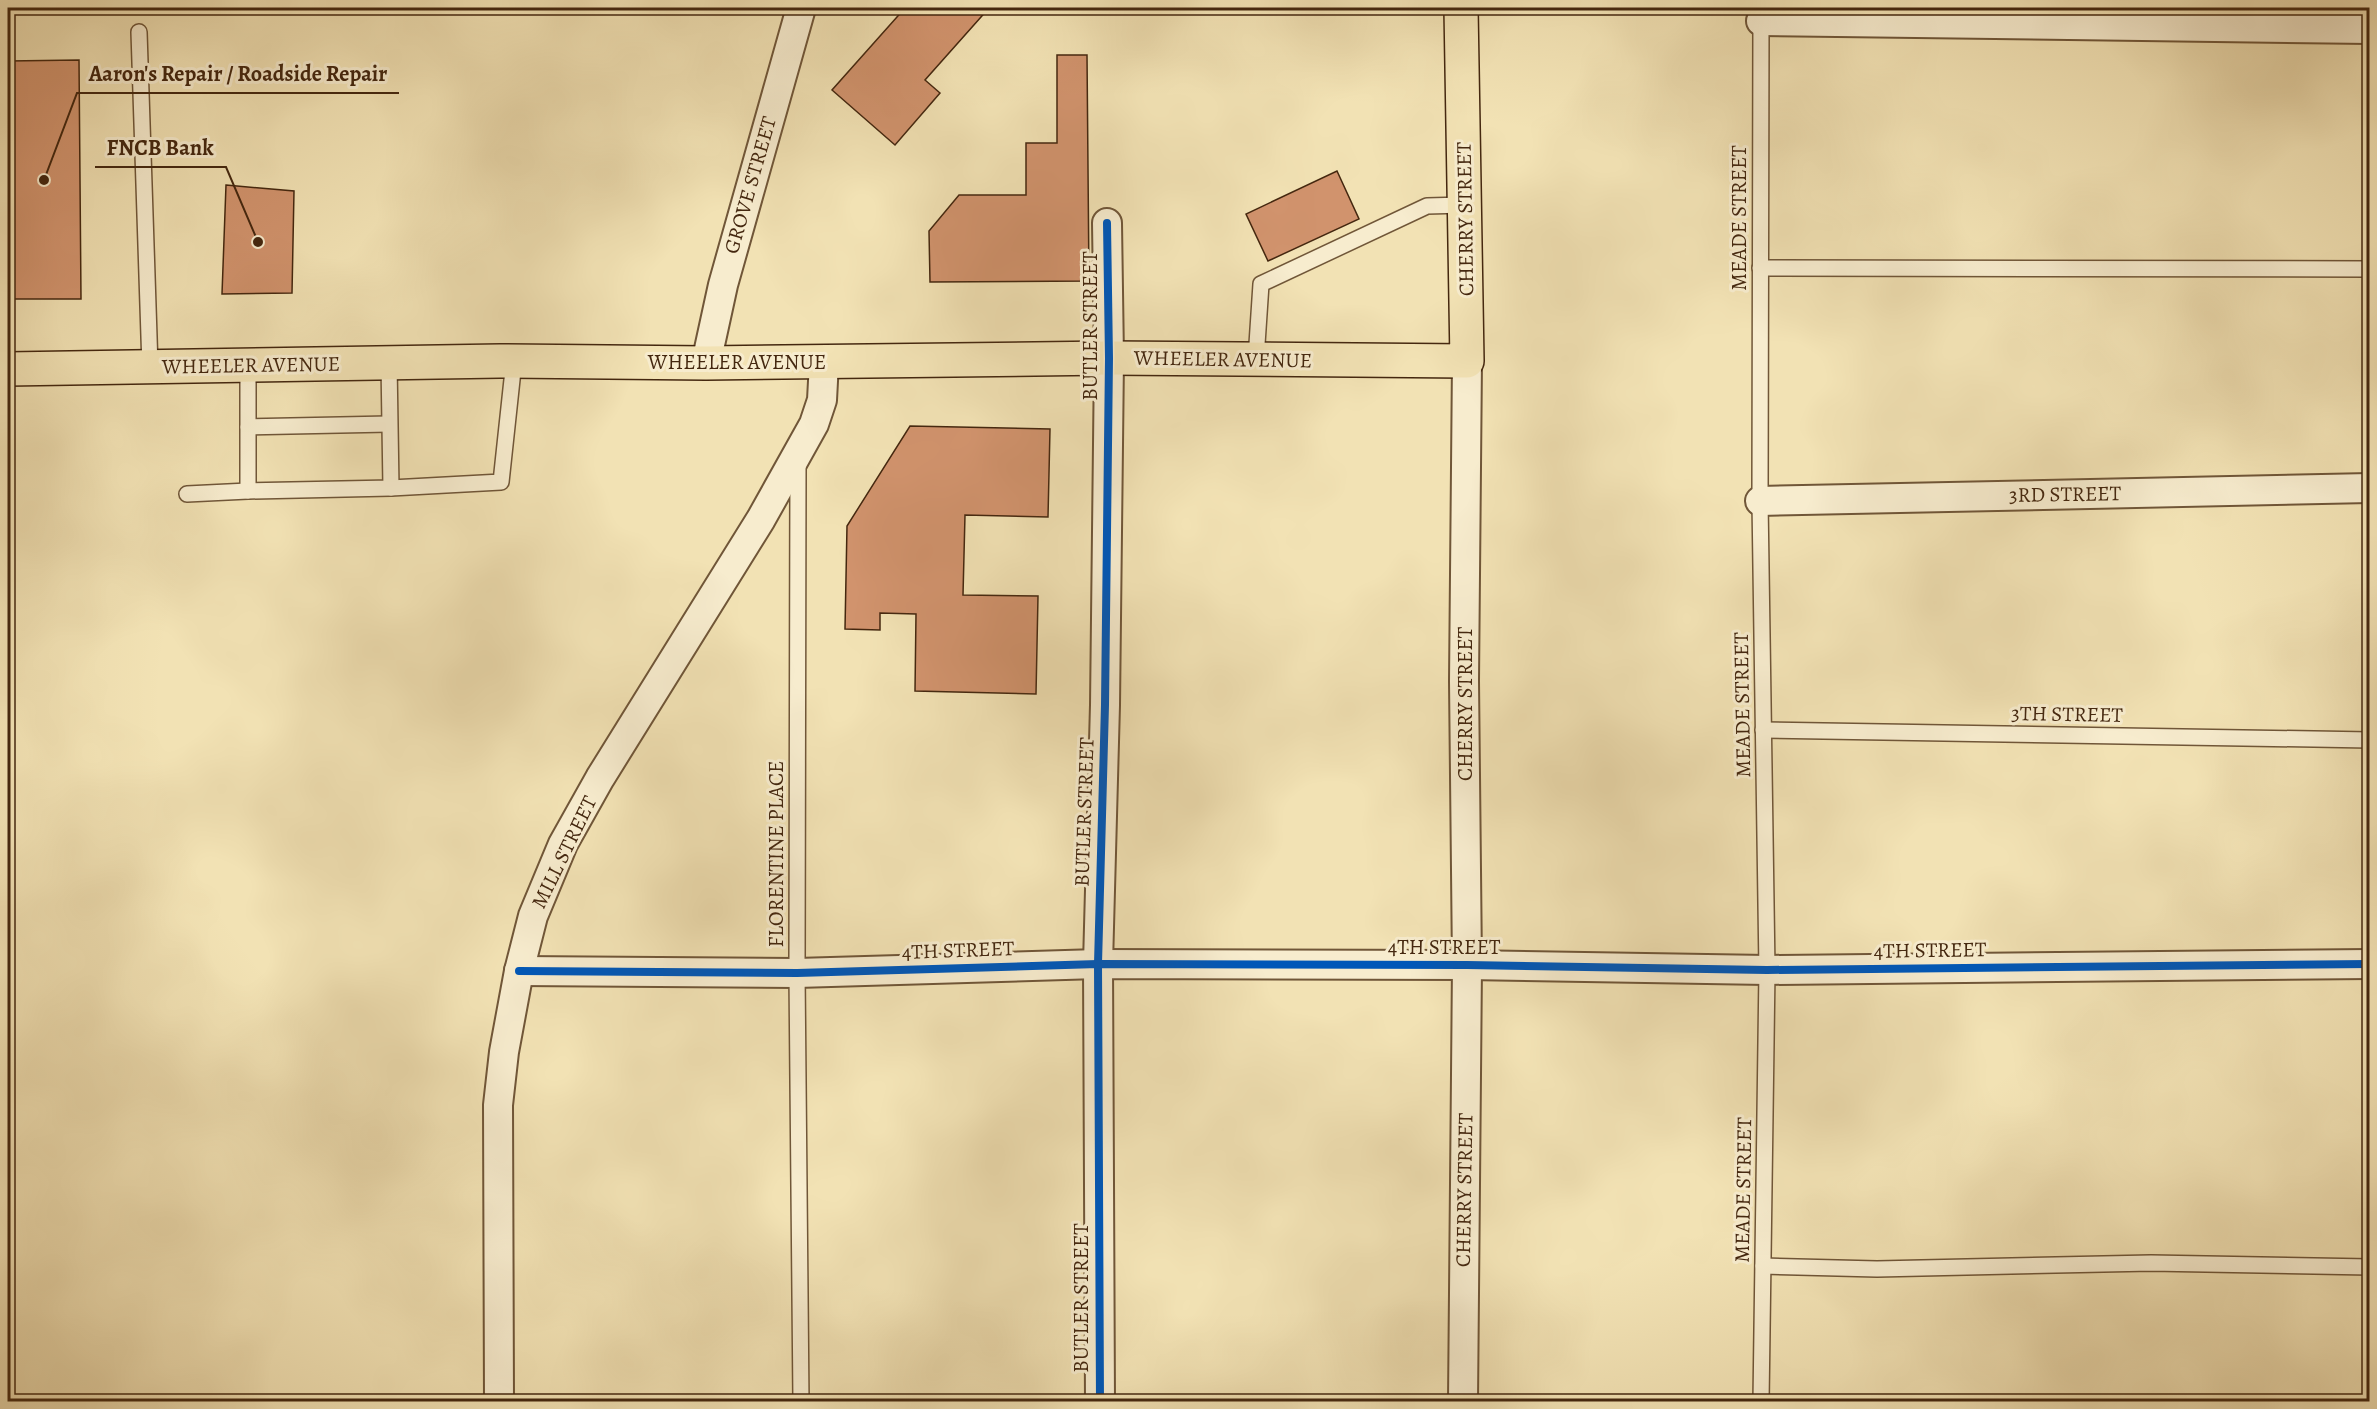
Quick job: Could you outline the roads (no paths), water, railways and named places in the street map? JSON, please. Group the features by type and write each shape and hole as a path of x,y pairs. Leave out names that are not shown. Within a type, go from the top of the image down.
{"main road":[{"name":"CHERRY STREET","path":"1461,8 1467,361"},
{"name":"WHEELER AVENUE","path":"8,369 514,361 706,363 1109,358 1467,361"}],"street":[{"name":"GROVE STREET","path":"706,363 723,285 801,8"},
{"path":"1761,14 2370,29"},
{"name":"BUTLER STREET","path":"1100,1401 1098,964 1105,705 1109,358 1107,223"},
{"name":"CHERRY STREET","path":"1463,1401 1467,965 1464,681 1467,361"},
{"name":"MILL STREET","path":"499,1401 498,1105 504,1052 519,971 533,916 563,844 600,778 761,519 814,424 822,400 824,362"},
{"name":"3RD STREET","path":"1760,501 2370,488"},
{"name":"4TH STREET","path":"519,971 797,973 1098,964 1467,965 1767,970 2370,964"}],"lane":[{"name":"MEADE STREET","path":"1761,14 1760,501 1767,970 1761,1401"},
{"path":"139,32 150,367"},
{"path":"1256,359 1261,284 1427,206 1464,205"},
{"path":"1760,268 2370,269"},
{"path":"187,494 501,482 514,361"},
{"path":"389,363 391,488"},
{"path":"248,365 248,491"},
{"path":"248,427 389,424"},
{"name":"FLORENTINE PLACE","path":"798,451 797,973 801,1401"},
{"name":"3TH STREET","path":"1763,730 2370,740"},
{"path":"1763,1266 1877,1269 2151,1263 2370,1267"}],"place":[{"name":"Aaron's Repair / Roadside Repair","path":"44,180"},
{"name":"FNCB Bank","path":"258,242"}]}
